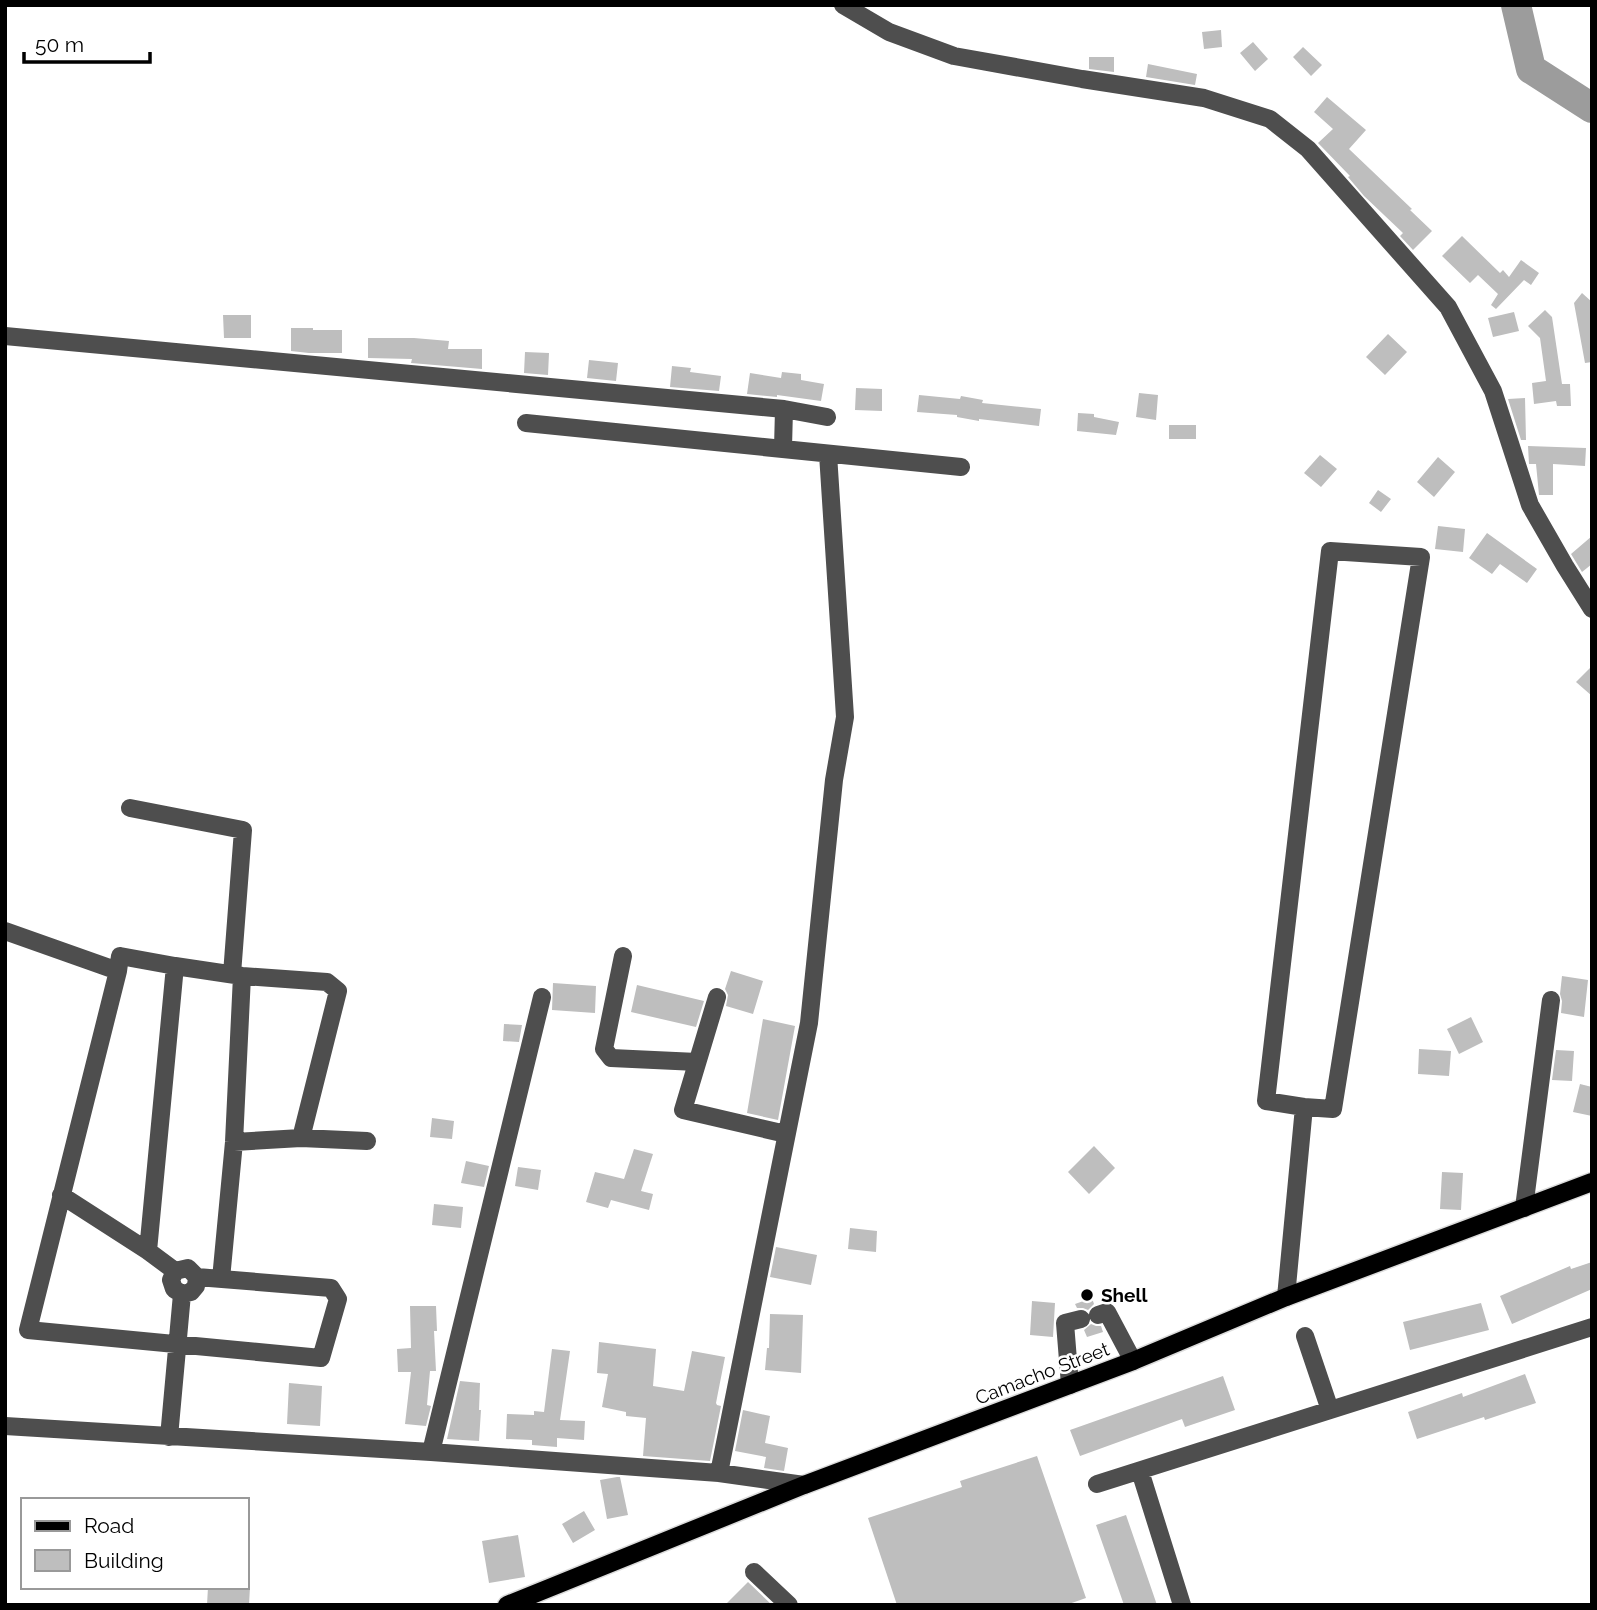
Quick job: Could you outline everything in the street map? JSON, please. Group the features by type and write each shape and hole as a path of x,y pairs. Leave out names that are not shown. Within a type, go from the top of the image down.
{"main road":[{"name":"Camacho Street","path":"507,1605 804,1485 1133,1361 1286,1297 1592,1182"}],"street":[{"path":"843,5 889,32 954,55 1218,102 1270,119 1308,149 1448,307 1493,391 1530,505 1592,609"},
{"path":"5,336 784,409 827,418"},
{"path":"783,448 784,409"},
{"path":"526,423 961,467"},
{"path":"719,1473 808,1023 834,780 845,717 828,454"},
{"path":"1330,551 1421,557 1333,1109 1304,1107 1266,1101 1330,551"},
{"path":"130,808 243,830 234,1142 221,1279"},
{"path":"5,930 118,971"},
{"path":"197,1277 196,1286 191,1292 182,1294 174,1289 171,1280 176,1271 188,1268 197,1277 331,1289 338,1299 321,1358 28,1330 120,956 237,975 327,982 338,991 301,1138"},
{"path":"623,956 604,1049 611,1058 697,1062"},
{"path":"148,1251 175,967"},
{"path":"431,1452 542,997"},
{"path":"717,997 683,1110 786,1133"},
{"path":"1524,1208 1551,1000"},
{"path":"1286,1297 1304,1107"},
{"path":"234,1142 301,1138 367,1141"},
{"path":"61,1195 176,1271"},
{"path":"169,1437 182,1294"},
{"path":"1070,1385 1065,1323 1107,1312 1133,1361"},
{"path":"1097,1485 1592,1326"},
{"path":"1305,1336 1330,1410"},
{"path":"5,1426 719,1473 804,1485"},
{"path":"1140,1471 1182,1605"},
{"path":"754,1572 789,1605"}],"building":[{"path":"1221,30 1222,47 1204,49 1202,32"},
{"path":"1253,42 1268,59 1255,71 1240,53"},
{"path":"1303,47 1322,65 1311,76 1293,57"},
{"path":"1089,57 1114,57 1114,72 1089,69"},
{"path":"1148,64 1197,74 1195,85 1146,77"},
{"path":"1327,97 1366,130 1349,149 1432,231 1413,250 1400,236 1403,233 1364,196 1348,177 1350,176 1318,143 1333,129 1314,112"},
{"path":"1462,236 1500,273 1503,270 1509,277 1521,260 1539,273 1531,285 1524,280 1496,309 1491,305 1498,294 1478,275 1470,283 1442,256"},
{"path":"1582,293 1592,302 1592,362 1585,363 1574,303"},
{"path":"1545,310 1552,317 1562,384 1570,384 1571,406 1557,406 1556,401 1534,404 1532,383 1546,381 1540,338 1528,326"},
{"path":"1514,312 1519,331 1493,337 1488,318"},
{"path":"223,315 251,315 251,338 224,338"},
{"path":"291,328 342,330 342,353 291,351"},
{"path":"1388,334 1407,352 1385,375 1366,357"},
{"path":"368,338 449,341 448,349 482,349 482,369 411,363 412,359 368,358"},
{"path":"525,352 549,353 548,375 524,373"},
{"path":"589,360 618,363 616,381 587,378"},
{"path":"672,366 691,368 690,372 721,376 719,391 670,387"},
{"path":"782,372 801,374 801,380 824,384 821,401 747,394 750,373 781,378"},
{"path":"856,388 882,389 882,411 855,410"},
{"path":"1139,393 1158,395 1156,420 1136,417"},
{"path":"919,395 960,399 961,396 983,400 982,403 1041,409 1039,426 917,412"},
{"path":"1525,398 1526,440 1521,440 1508,399"},
{"path":"1078,413 1094,414 1094,417 1119,422 1116,435 1077,431"},
{"path":"1169,425 1196,425 1196,439 1169,439"},
{"path":"1528,446 1586,448 1585,466 1553,464 1553,495 1539,495 1536,464 1529,464"},
{"path":"1320,455 1337,469 1321,487 1304,473"},
{"path":"1438,457 1455,472 1434,497 1417,482"},
{"path":"1378,490 1391,499 1381,512 1369,503"},
{"path":"1438,526 1465,529 1463,552 1435,549"},
{"path":"1487,533 1537,569 1527,583 1500,564 1492,574 1469,558"},
{"path":"1592,536 1592,564 1582,572 1571,554"},
{"path":"1592,666 1592,696 1576,682"},
{"path":"731,971 763,981 753,1014 726,1006 728,995 725,989"},
{"path":"1562,976 1588,980 1584,1017 1561,1013"},
{"path":"553,983 596,986 595,1013 552,1010"},
{"path":"637,985 704,1001 696,1027 631,1012"},
{"path":"1471,1017 1483,1042 1459,1054 1447,1029"},
{"path":"763,1019 795,1026 778,1120 747,1113"},
{"path":"504,1024 522,1025 519,1042 503,1041"},
{"path":"1419,1049 1451,1051 1449,1076 1418,1074"},
{"path":"1556,1050 1574,1051 1572,1081 1552,1080"},
{"path":"1580,1084 1592,1087 1592,1116 1573,1112"},
{"path":"432,1118 454,1121 452,1139 430,1137"},
{"path":"1094,1146 1115,1168 1089,1194 1068,1172"},
{"path":"634,1149 653,1154 641,1191 653,1194 649,1210 611,1200 608,1208 586,1202 595,1172 624,1179"},
{"path":"466,1161 489,1166 484,1187 461,1183"},
{"path":"518,1167 541,1170 538,1190 515,1186"},
{"path":"1442,1172 1463,1173 1461,1210 1440,1209"},
{"path":"434,1204 463,1207 461,1228 432,1225"},
{"path":"850,1228 877,1231 876,1252 848,1249"},
{"path":"776,1247 817,1255 811,1285 770,1277"},
{"path":"1592,1262 1592,1289 1512,1324 1500,1296 1570,1266 1571,1269"},
{"path":"1092,1298 1094,1304 1088,1310 1077,1308 1075,1304"},
{"path":"1032,1301 1055,1303 1053,1337 1030,1335"},
{"path":"1481,1303 1489,1330 1410,1350 1403,1322"},
{"path":"410,1306 436,1306 436,1371 430,1371 427,1405 431,1406 426,1426 405,1424 411,1372 398,1372 397,1349 411,1348"},
{"path":"770,1314 803,1315 801,1373 765,1370"},
{"path":"1091,1324 1101,1326 1103,1332 1087,1337 1084,1330"},
{"path":"599,1342 656,1349 653,1386 684,1391 692,1351 725,1357 716,1403 721,1406 710,1461 643,1456 646,1418 626,1416 626,1412 602,1407 608,1374 597,1373"},
{"path":"552,1349 570,1351 560,1420 585,1421 584,1440 557,1438 557,1447 532,1445 532,1440 506,1439 507,1414 534,1415 534,1411 544,1412"},
{"path":"1525,1374 1536,1403 1417,1439 1408,1412 1462,1393 1463,1397"},
{"path":"1223,1376 1235,1410 1185,1427 1182,1419 1080,1456 1070,1430"},
{"path":"460,1381 480,1383 479,1441 447,1439"},
{"path":"289,1383 322,1386 320,1426 287,1424"},
{"path":"743,1410 770,1416 765,1443 788,1448 784,1471 764,1468 766,1457 735,1451"},
{"path":"1037,1456 1086,1598 1066,1605 897,1605 868,1518 962,1487 960,1481"},
{"path":"620,1477 628,1515 607,1519 600,1480"},
{"path":"584,1511 595,1530 573,1543 562,1524"},
{"path":"1126,1515 1157,1605 1124,1605 1096,1525"},
{"path":"518,1535 525,1577 489,1583 482,1541"},
{"path":"748,1582 772,1605 725,1605"},
{"path":"250,1587 249,1605 207,1605 208,1589"}],"waterway":[{"path":"1516,5 1531,69 1592,108"}],"place":[{"name":"Shell","path":"1087,1295"}]}
